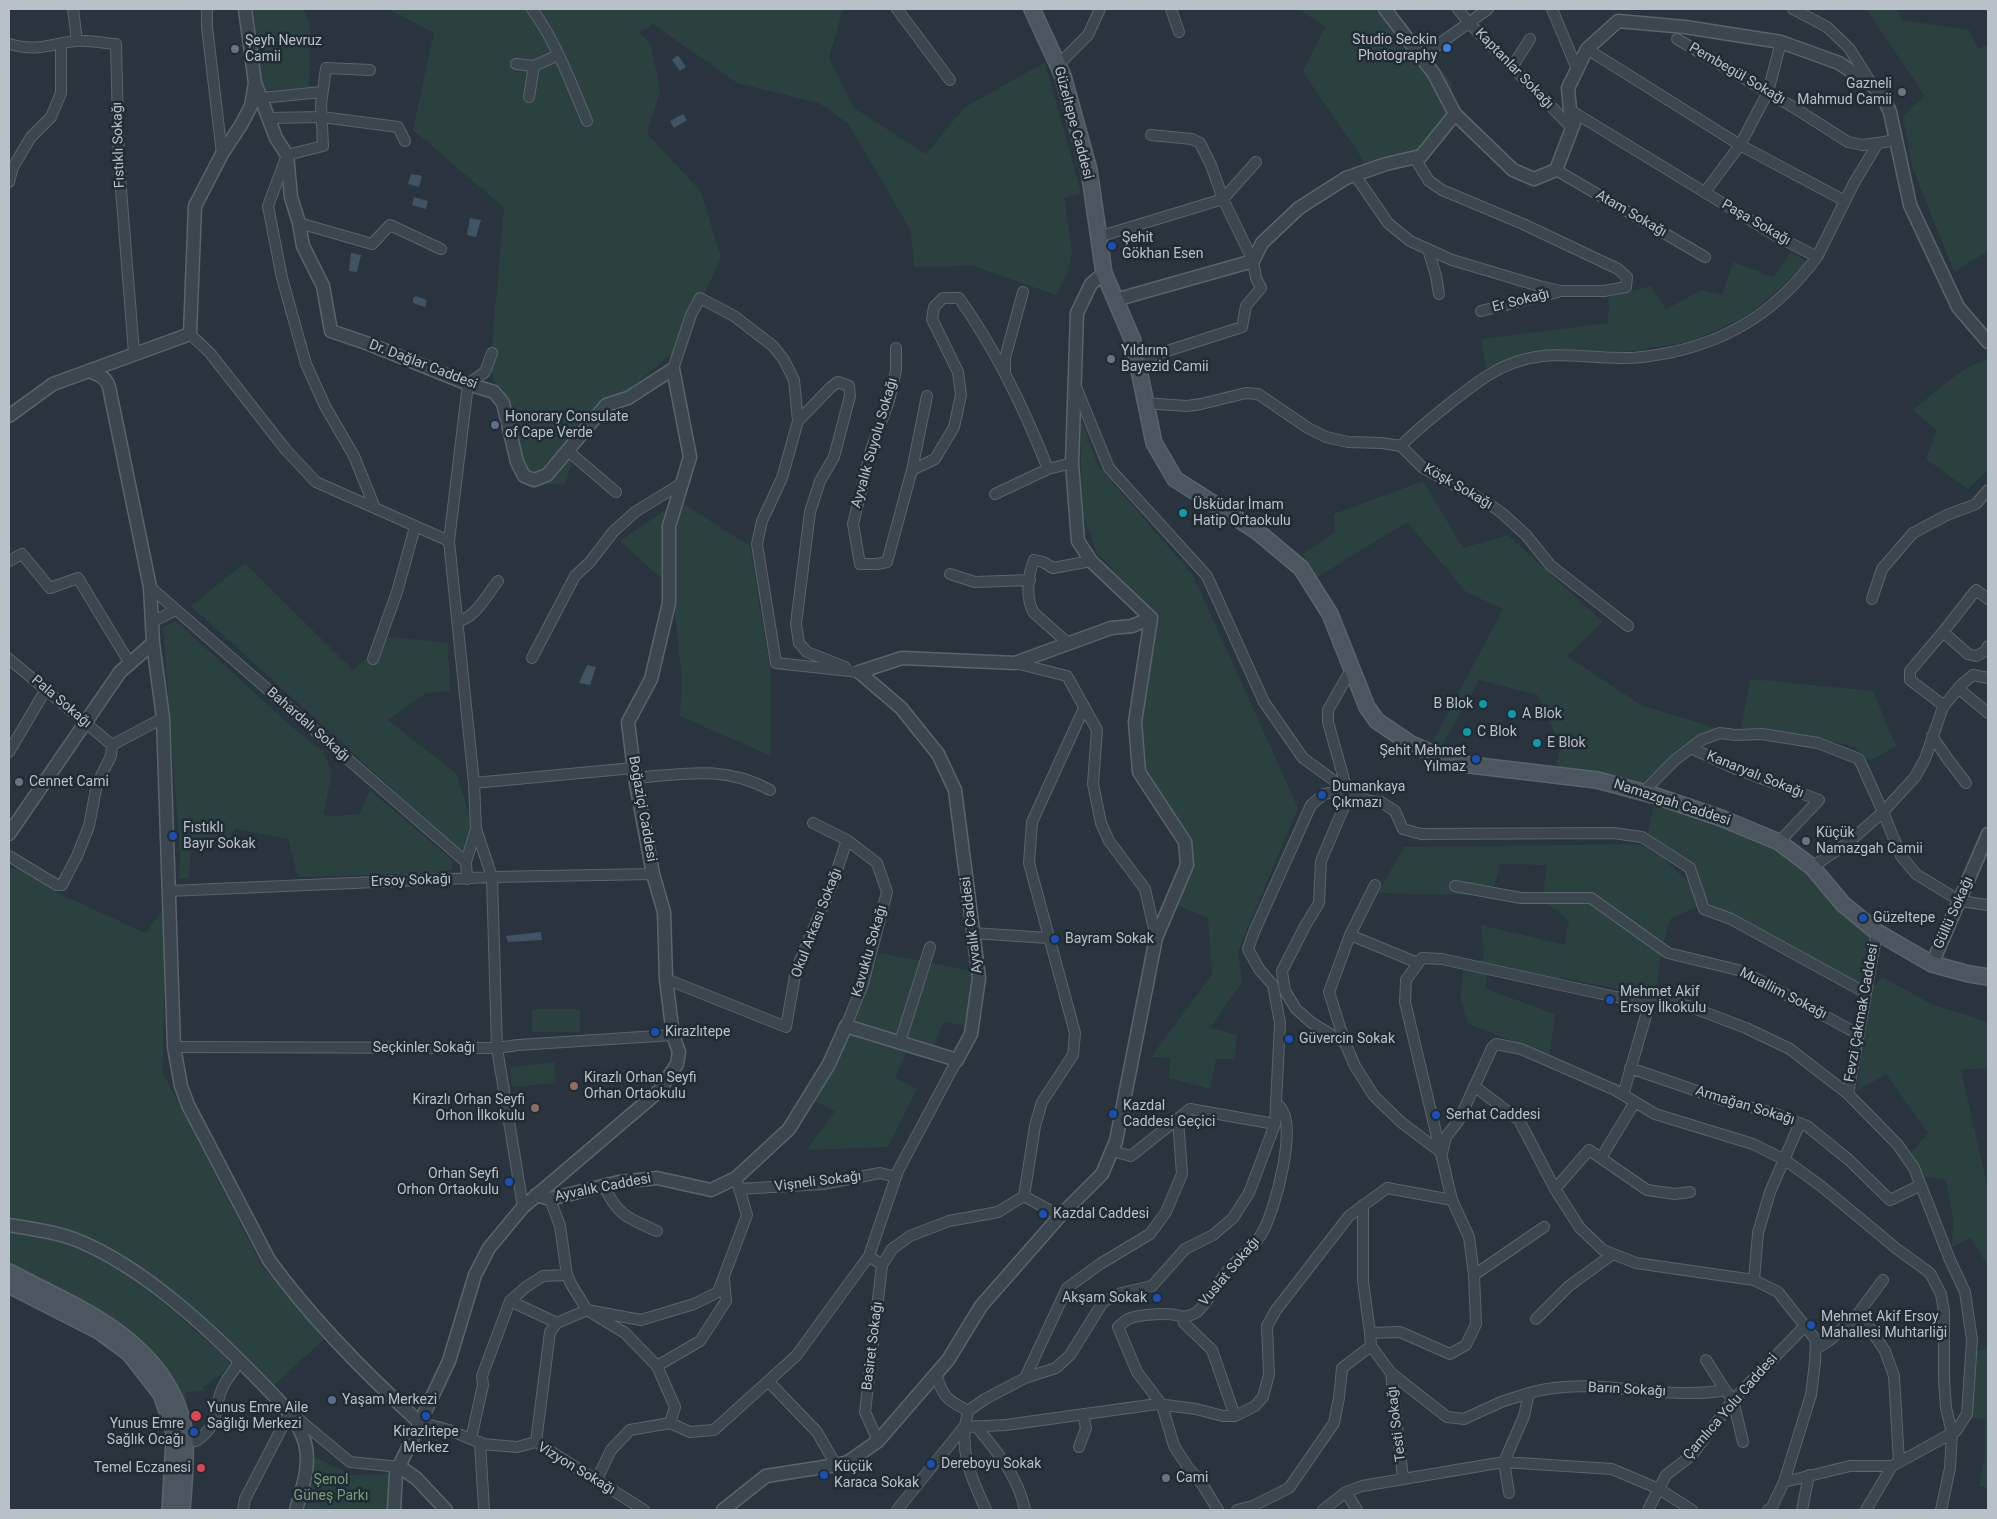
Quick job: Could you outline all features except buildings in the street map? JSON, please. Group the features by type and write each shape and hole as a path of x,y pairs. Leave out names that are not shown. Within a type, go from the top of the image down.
{"main road":[{"name":"Güzeltepe Caddesi","path":"1032,9 1063,76 1089,170 1104,273 1133,341 1144,403"},
{"name":"Namazgah Caddesi","path":"1144,403 1154,443 1175,478 1258,532 1300,568 1330,614 1367,707 1377,722 1392,733 1429,753 1470,765 1597,780 1643,792 1720,818 1779,842 1812,867 1844,904 1877,932 1932,964 1988,977"},
{"path":"9,1272 96,1316 120,1332 153,1365 170,1390 180,1412 182,1510"},
{"path":"9,1285 99,1331 128,1353 161,1394 173,1428 180,1439 170,1510"}],"street":[{"path":"73,9 76,41"},
{"path":"207,9 207,27 222,154"},
{"path":"245,9 254,83 251,106 241,126 222,154 195,206 190,334 210,353 286,450 316,482 449,541"},
{"path":"532,9 558,54 587,121"},
{"path":"897,9 950,80"},
{"path":"1058,65 1088,35 1100,9"},
{"path":"1171,9 1178,32"},
{"path":"1385,9 1434,74 1455,114 1513,170 1534,179 1556,170 1574,123 1570,110 1568,88 1587,49 1618,21 1685,27 1781,42 1839,63 1873,86"},
{"name":"Kaptanlar Sokağı","path":"1458,9 1469,23 1572,128"},
{"path":"1421,57 1488,9"},
{"path":"1552,9 1577,69"},
{"path":"1792,9 1827,27 1849,48 1873,86 1883,97 1890,112 1910,205 1958,307 1988,342"},
{"path":"1512,67 1530,39"},
{"name":"Pembegül Sokağı","path":"1677,39 1768,92 1848,142 1862,145 1878,143"},
{"name":"Fıstıklı Sokağı","path":"9,44 25,48 76,41 116,44 118,164 134,353"},
{"path":"1705,192 1740,145 1768,92 1781,42"},
{"path":"9,182 13,167 31,137 51,117 61,92 61,44"},
{"path":"1587,49 1740,145 1845,201"},
{"path":"516,64 534,66 558,54"},
{"path":"529,96 534,66"},
{"path":"370,70 326,68 322,92 323,146 287,155 268,206 282,278 306,364 325,406 354,456 375,508"},
{"name":"Dr. Dağlar Caddesi","path":"254,83 276,138 287,155 291,197 299,223 303,246 323,286 331,331 369,344 468,384 494,392 503,403 517,462 524,476 534,480 547,475 606,405 628,398 673,369"},
{"path":"261,98 322,92"},
{"name":"Paşa Sokağı","path":"1570,110 1773,234 1818,257"},
{"path":"1115,300 1253,261 1262,243 1299,208 1346,178 1386,164 1421,156 1455,114"},
{"path":"269,118 322,117 398,127 405,141"},
{"path":"1136,362 1242,327 1246,306 1261,288 1256,278 1253,261 1223,199 1211,165 1200,143 1192,139 1150,135"},
{"path":"1144,403 1186,406 1252,393 1264,398 1326,438 1348,442 1382,443 1401,446 1415,431 1477,382 1491,372 1520,360 1558,354 1622,358 1648,356 1690,348 1732,333 1766,310 1808,270 1818,257 1845,201 1878,143 1896,140"},
{"path":"1355,175 1388,223 1410,241 1428,249 1480,269 1561,291 1604,291 1626,287 1627,277 1618,270 1523,224 1442,190 1429,181 1414,157"},
{"path":"1098,237 1223,199 1256,162"},
{"name":"Atam Sokağı","path":"1556,170 1705,257"},
{"path":"299,223 372,244 390,225 441,248"},
{"path":"1428,249 1436,276 1438,294"},
{"path":"1104,273 1091,284 1078,313 1072,463 1078,541 1091,561 1151,618"},
{"name":"Er Sokağı","path":"1481,310 1561,291"},
{"path":"1005,372 1005,358 1023,292"},
{"path":"673,369 691,315 700,298 734,316 773,346 784,360 794,380 798,421 782,478 762,521 757,544 776,663 859,672 902,658 1015,663 1067,676 1096,730 1093,784 1101,823 1109,841 1145,888 1156,938"},
{"path":"912,470 935,459 954,427 961,395 958,372 932,319 934,307 943,298 958,298 979,326 1005,372 1029,421 1048,469"},
{"path":"9,416 53,384 190,334"},
{"name":"Ayvalık Suyolu Sokağı","path":"896,348 896,370 871,450 852,524 860,564 887,562 912,470 927,396"},
{"path":"492,353 486,372 468,384 449,541 474,782 476,829 492,877 497,1048 523,1207"},
{"name":"Boğaziçi Caddesi","path":"394,1510 396,1473 450,1361 475,1275 481,1262 503,1230 523,1207 659,1091 677,1064 679,1052 674,1034 666,979 664,912 653,874 634,773 628,722 651,679 669,603 669,526 690,457 673,369"},
{"path":"90,372 102,376 109,387 150,587 153,643 163,718 174,1047 181,1086 188,1105 269,1260 342,1346 419,1422"},
{"path":"798,421 838,382 849,386 850,396 834,457 820,482 810,512 796,624 799,643 807,652 859,672"},
{"path":"1074,382 1109,468 1207,576 1264,702 1303,758 1347,790 1368,801 1381,802 1395,811 1403,829 1421,834 1612,833 1642,837 1690,868 1704,909 1731,920 1866,993"},
{"name":"Köşk Sokağı","path":"1401,446 1423,468 1488,503 1503,514 1526,535 1550,565 1628,626"},
{"path":"568,451 616,492"},
{"path":"995,494 1048,469 1072,463"},
{"path":"532,658 575,576 590,562 613,532 635,512 682,483"},
{"path":"1872,599 1882,569 1914,533 1947,515 1976,504 1988,490"},
{"path":"373,659 397,592 415,527"},
{"path":"9,561 22,554 50,588 78,578 129,662"},
{"path":"1068,643 1034,613 1030,606 1030,572 1034,560 1044,562 1053,568 1091,561"},
{"path":"950,574 975,582 1030,580"},
{"path":"458,621 463,621 473,613 498,581"},
{"name":"Bahardalı Sokağı","path":"150,587 466,862"},
{"path":"1944,706 1910,680 1910,671 1976,590 1988,599"},
{"path":"152,626 156,620 176,610"},
{"path":"1015,663 1111,628 1132,626 1151,618"},
{"path":"723,1510 766,1476 836,1466 848,1462 878,1441 948,1360 981,1306 1060,1216 1102,1174 1116,1141 1156,938 1187,866 1185,842 1139,772 1135,722 1151,618"},
{"path":"1943,632 1968,654 1976,656 1986,650 1988,646"},
{"path":"9,834 120,672 129,662 153,643"},
{"name":"Pala Sokağı","path":"9,659 112,745"},
{"path":"1345,1043 1312,1023 1296,1009 1285,990 1282,970 1319,903 1321,861 1343,809 1347,790 1328,722 1328,710 1352,668"},
{"name":"Ayvalık Caddesi","path":"859,672 901,708 938,754 955,790 979,978 971,1034 957,1060"},
{"path":"1812,867 1849,842 1883,812 1915,777 1924,759 1944,706 1958,688 1973,675 1988,678"},
{"path":"1958,688 1988,713"},
{"path":"9,752 46,690"},
{"path":"869,1256 882,1265 892,1249 910,1236 949,1221 998,1212 1024,1196 1035,1126 1042,1102 1073,1055 1075,1033 1029,863 1032,822 1084,708"},
{"path":"9,856 57,885 62,885 77,856 89,826 97,784 111,756 112,745 163,718"},
{"name":"Kanaryalı Sokağı","path":"1643,792 1675,760 1702,740 1720,733 1735,735 1762,734 1818,743 1858,758 1901,856 1916,874 1960,901 1988,905"},
{"path":"1932,736 1946,758 1966,783"},
{"name":"Kanaryalı Sokağı","path":"1692,748 1736,769 1819,800 1779,842"},
{"path":"474,782 634,773 722,773 751,780 770,790"},
{"path":"986,1510 965,1457 964,1427 968,1411 985,1399 1025,1378 1056,1368 1070,1355 1103,1302 1122,1293 1152,1286 1185,1249 1213,1235 1233,1218 1249,1193 1275,1124 1280,1023 1273,985 1259,969 1248,949 1311,805 1324,794 1347,790"},
{"name":"Kavuklu Sokağı","path":"813,823 846,840 877,863 886,892 863,984 846,1026"},
{"path":"467,879 466,862 476,829"},
{"name":"Güllü Sokağı","path":"1932,964 1988,834"},
{"name":"Okul Arkası Sokağı","path":"666,979 786,1027 796,970 832,884 846,840"},
{"name":"Ersoy Sokağı","path":"169,891 492,877 653,874"},
{"path":"1375,885 1350,935 1329,992 1354,1066 1374,1096 1402,1123 1442,1153"},
{"name":"Muallim Sokağı","path":"1454,886 1521,898 1591,898 1668,953 1742,971 1858,1034"},
{"name":"Fevzi Çakmak Caddesi","path":"1848,1094 1877,932"},
{"path":"973,933 1048,938"},
{"path":"1350,935 1418,964"},
{"path":"900,1042 930,947"},
{"path":"1370,1332 1400,1332 1450,1354 1466,1345 1476,1324 1474,1275 1469,1237 1452,1200 1405,1002 1406,980 1422,958 1442,959 1616,997 1651,998 1688,1006 1746,1028 1790,1049 1848,1094 1898,1145 1914,1168 1950,1260 1965,1292 1972,1340 1966,1414 1956,1431 1895,1464 1850,1466 1784,1482"},
{"path":"1274,993 1285,990"},
{"path":"1623,1095 1651,998"},
{"path":"596,1481 611,1450 630,1430 670,1423 690,1432 714,1430 796,1356 869,1256 896,1177 957,1060 846,1026"},
{"name":"Ayvalık Caddesi","path":"536,1195 550,1199 620,1182 657,1178 711,1190 738,1184 789,1129 829,1064 846,1026"},
{"name":"Seçkinler Sokağı","path":"174,1047 497,1048 674,1034"},
{"path":"1442,1153 1446,1137 1459,1120 1492,1048 1496,1044 1521,1048 1623,1095 1655,1114 1753,1144 1785,1160 1821,1186 1930,1273 1941,1294 1944,1311 1946,1408 1952,1433 1950,1468 1941,1505 1949,1510"},
{"name":"Armağan Sokağı","path":"1630,1068 1726,1101 1774,1112 1807,1126 1849,1160 1890,1200 1921,1185"},
{"path":"1474,1086 1519,1120 1556,1189 1580,1228 1603,1250 1636,1263 1754,1280 1778,1292 1816,1340 1811,1395 1784,1482 1772,1507 1768,1510"},
{"path":"1601,1158 1635,1102"},
{"name":"Vuslat Sokağı","path":"1183,1316 1195,1314 1214,1293 1234,1263 1247,1252 1262,1233 1273,1208 1282,1175 1288,1140 1284,1113 1280,1106 1276,1104"},
{"path":"1112,1151 1131,1156 1190,1109 1275,1124"},
{"path":"1025,1378 1067,1288 1100,1264 1150,1234 1166,1212 1182,1174 1178,1119"},
{"path":"1754,1280 1758,1233 1770,1192 1800,1123"},
{"path":"1556,1189 1590,1150 1647,1190 1675,1194 1690,1192"},
{"name":"Vişneli Sokağı","path":"738,1184 823,1184 880,1173 896,1177"},
{"path":"536,1442 550,1332 557,1323 587,1310 641,1320 694,1304 718,1292 747,1215 738,1184"},
{"path":"604,1186 612,1202 622,1214 657,1232"},
{"path":"898,1510 964,1427 1006,1425 1162,1405 1196,1409 1223,1416 1235,1416 1256,1406 1263,1397 1269,1374 1267,1326 1276,1310 1350,1216 1386,1188 1452,1200"},
{"path":"1024,1196 1060,1216"},
{"path":"550,1199 560,1226 567,1274 587,1310 625,1333 657,1366 675,1407 670,1423"},
{"path":"1237,1510 1253,1506 1290,1488 1334,1422 1342,1368 1371,1346 1363,1280 1363,1204"},
{"path":"9,1225 79,1241 147,1281 176,1303 239,1360 290,1412 350,1462 400,1466 417,1479 446,1510"},
{"path":"1474,1275 1544,1227"},
{"path":"1536,1319 1569,1286 1613,1254"},
{"name":"Basiret Sokağı","path":"878,1441 865,1412 882,1265"},
{"path":"484,1510 476,1441 483,1385 482,1376 510,1301 526,1286 543,1276 567,1274"},
{"path":"657,1366 700,1341 726,1301 724,1276"},
{"path":"1816,1349 1830,1340 1857,1315 1883,1280"},
{"path":"510,1301 557,1323"},
{"path":"1218,1510 1202,1484 1174,1446 1162,1405 1138,1372 1118,1327 1128,1319 1173,1313 1183,1316 1184,1324 1212,1350 1235,1416"},
{"path":"1857,1315 1863,1318 1885,1351 1894,1376 1895,1464 1866,1510"},
{"name":"Çamlıca Yolu Caddesi","path":"1648,1510 1666,1475 1692,1455 1733,1400 1805,1326"},
{"name":"Testi Sokağı","path":"1371,1346 1391,1374 1403,1478"},
{"path":"180,1439 196,1441 211,1427 215,1418 220,1392 226,1381 236,1371 239,1360"},
{"path":"1706,1360 1733,1400 1743,1442"},
{"name":"Barın Sokağı","path":"1391,1374 1447,1416 1464,1419 1501,1402 1549,1387 1610,1388 1706,1394 1725,1390"},
{"path":"936,1375 948,1400 968,1411"},
{"path":"768,1381 817,1432 836,1466"},
{"path":"1508,1493 1504,1462 1524,1416 1529,1393"},
{"path":"244,1510 245,1498 290,1412"},
{"path":"290,1412 305,1443 308,1463 296,1510"},
{"path":"1079,1447 1086,1428 1083,1414"},
{"name":"Vizyon Sokağı","path":"419,1422 449,1430 476,1441 517,1447 536,1442 644,1510"},
{"path":"976,1426 1007,1464 1023,1498 1025,1510"},
{"path":"1323,1510 1346,1492 1362,1486 1504,1462 1612,1469 1659,1489 1692,1510"},
{"path":"400,1466 404,1474 402,1510"},
{"path":"1802,1510 1809,1475"},
{"path":"1346,1492 1357,1510"}],"green space":[{"path":"253,9 304,9 310,24 309,88 263,90"},
{"path":"388,9 843,9 829,58 854,108 926,154 964,108 1045,62 1081,193 1064,198 1072,251 1069,270 1056,295 973,266 914,267 911,231 848,123 819,103 737,83 653,24 640,33 651,45 660,92 647,133 701,192 721,258 678,348 581,430 565,485 526,482 490,367 504,208 413,130 434,33"},
{"path":"1299,9 1394,9 1452,84 1451,123 1422,161 1370,175 1360,155 1303,72 1325,27"},
{"path":"1866,9 1897,9 1902,20 1969,30 1978,49 1988,45 1988,251 1954,272 1912,166 1903,116 1925,96"},
{"path":"1791,252 1807,262 1780,289 1743,318 1689,342 1624,352 1567,349 1528,351 1486,368 1481,339 1608,323 1609,297 1651,286 1666,309 1702,290 1722,295 1733,262 1774,277"},
{"path":"1988,358 1988,470 1968,489 1926,459 1937,430 1913,410 1958,374"},
{"path":"1080,415 1098,466 1193,575 1298,808 1238,951 1242,982 1210,1028 1237,1035 1235,1059 1216,1059 1210,1089 1169,1078 1170,1058 1151,1057 1212,975 1208,918 1179,906 1191,865 1192,844 1145,771 1140,722 1156,616 1097,553 1082,512"},
{"path":"1423,481 1463,548 1508,535 1603,622 1567,656 1641,705 1715,728 1681,749 1641,783 1556,766 1560,746 1538,695 1479,680 1441,747 1432,743 1503,609 1466,592 1407,522 1316,578 1303,554 1335,532 1334,514"},
{"path":"679,501 750,546 771,675 771,756 680,716 682,680 672,588 620,541"},
{"path":"245,563 353,670 390,637 448,643 450,691 426,693 388,720 457,774 471,822 465,855 191,606"},
{"path":"176,621 291,726 323,751 332,773 323,815 359,814 370,790 453,861 452,870 445,873 298,877 288,839 235,829 225,843 191,843 189,878 179,879 180,853 163,627"},
{"path":"1750,679 1873,691 1896,746 1870,761 1855,747 1802,734 1741,728"},
{"path":"1654,804 1776,846 1809,873 1871,933 1859,990 1708,902 1671,918 1662,947 1655,997 1560,977 1557,988 1487,973 1486,989 1555,1014 1550,1055 1468,1024 1460,998 1463,971 1484,958 1481,925 1565,945 1569,921 1542,900 1547,865 1500,864 1492,896 1378,893 1404,847 1638,844 1663,858 1708,901 1693,865 1648,833"},
{"path":"22,867 56,892 145,933 165,908 163,1073 262,1266 324,1339 272,1387 171,1290 80,1236 9,1221 9,870"},
{"path":"880,953 973,971 965,1025 944,1022 927,1059 906,1053 895,1078 917,1089 888,1147 806,1150 835,1111 812,1100 855,1018"},
{"path":"1882,977 1933,1005 1988,1022 1988,1068 1961,1070 1988,1189 1988,1266 1971,1238 1952,1247 1953,1219 1946,1180 1923,1177 1910,1154 1928,1133 1886,1074 1857,1091 1868,995"},
{"path":"532,1009 580,1009 580,1032 532,1032"},
{"path":"554,1062 556,1083 512,1087 510,1067"},
{"path":"9,1230 72,1245 114,1267 170,1309 223,1355 232,1366 202,1388 206,1391 186,1392 187,1414 174,1389 9,1266"},
{"path":"1988,1348 1988,1488 1979,1486 1985,1456 1985,1419 1971,1418 1974,1352"},
{"name":"Şenol Güneş Parkı","path":"315,1457 351,1475 392,1474 390,1510 306,1510"}],"water":[{"path":"678,55 686,67 680,71 672,60"},
{"path":"683,114 687,120 674,128 670,121"},
{"path":"411,174 422,176 419,187 408,184"},
{"path":"414,197 428,201 426,209 412,205"},
{"path":"470,218 481,220 476,237 467,235"},
{"path":"351,253 361,255 357,272 349,271"},
{"path":"416,296 427,300 425,307 413,303 413,298"},
{"path":"587,665 596,667 590,685 579,683"},
{"path":"541,932 542,940 508,942 506,936"}],"place":[{"name":"Studio Seckin Photography","path":"1447,48"},
{"name":"Şeyh Nevruz Camii","path":"235,49"},
{"name":"Gazneli Mahmud Camii","path":"1902,92"},
{"name":"Şehit Gökhan Esen","path":"1112,246"},
{"name":"Yıldırım Bayezid Camii","path":"1111,359"},
{"name":"Honorary Consulate of Cape Verde","path":"495,425"},
{"name":"Üsküdar İmam Hatip Ortaokulu","path":"1183,513"},
{"name":"B Blok","path":"1483,704"},
{"name":"A Blok","path":"1512,714"},
{"name":"C Blok","path":"1467,732"},
{"name":"E Blok","path":"1537,743"},
{"name":"Şehit Mehmet Yılmaz","path":"1476,759"},
{"name":"Cennet Cami","path":"19,782"},
{"name":"Dumankaya Çıkmazı","path":"1322,795"},
{"name":"Fıstıklı Bayır Sokak","path":"173,836"},
{"name":"Küçük Namazgah Camii","path":"1806,841"},
{"name":"Güzeltepe","path":"1863,918"},
{"name":"Bayram Sokak","path":"1055,939"},
{"name":"Mehmet Akif Ersoy İlkokulu","path":"1610,1000"},
{"name":"Kirazlıtepe","path":"655,1032"},
{"name":"Güvercin Sokak","path":"1289,1039"},
{"name":"Kirazlı Orhan Seyfi Orhan Ortaokulu","path":"574,1086"},
{"name":"Kirazlı Orhan Seyfi Orhon İlkokulu","path":"535,1108"},
{"name":"Kazdal Caddesi Geçici","path":"1113,1114"},
{"name":"Serhat Caddesi","path":"1436,1115"},
{"name":"Orhan Seyfi Orhon Ortaokulu","path":"509,1182"},
{"name":"Kazdal Caddesi","path":"1043,1214"},
{"name":"Akşam Sokak","path":"1157,1298"},
{"name":"Mehmet Akif Ersoy Mahallesi Muhtarliği","path":"1811,1325"},
{"name":"Yaşam Merkezi","path":"332,1400"},
{"name":"Yunus Emre Aile Sağlığı Merkezi","path":"196,1416"},
{"name":"Kirazlıtepe Merkez","path":"426,1416"},
{"name":"Yunus Emre Sağlık Ocağı","path":"194,1432"},
{"name":"Dereboyu Sokak","path":"931,1464"},
{"name":"Temel Eczanesi","path":"201,1468"},
{"name":"Küçük Karaca Sokak","path":"824,1475"},
{"name":"Cami","path":"1166,1478"}]}
